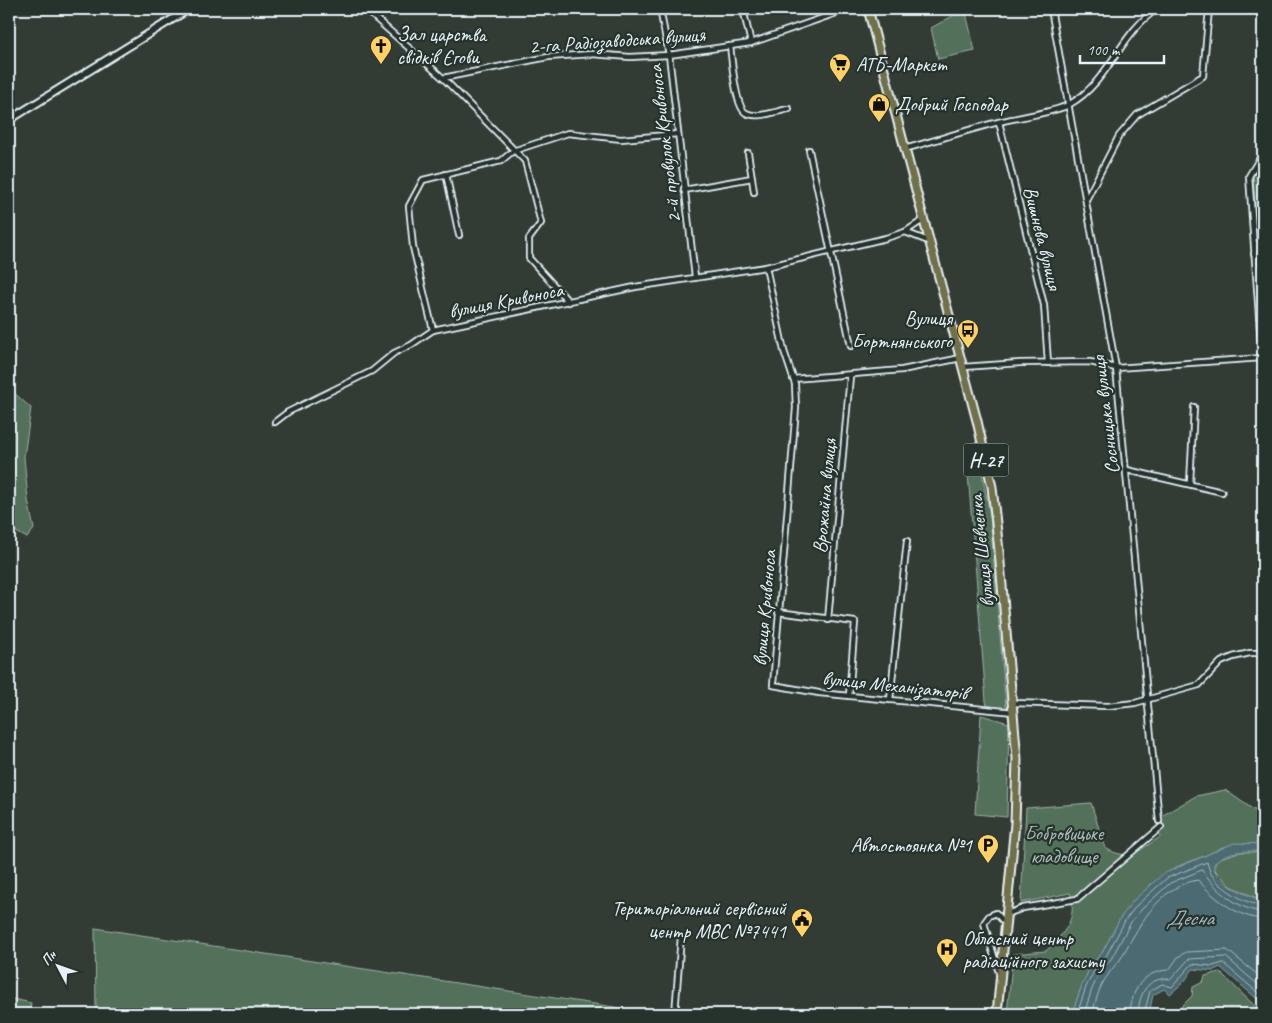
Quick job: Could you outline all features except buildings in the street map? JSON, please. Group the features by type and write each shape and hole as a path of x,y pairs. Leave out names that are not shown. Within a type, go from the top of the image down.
{"main road":[{"name":"вулиця Шевченка","path":"868,9 963,368 992,487 1017,759 1016,823 997,1014"}],"street":[{"path":"9,120 189,9"},
{"path":"364,9 443,78 492,126 513,152 525,161 541,223 529,240 529,258 569,302"},
{"name":"2-й провулок Кривоноса","path":"660,9 668,54 695,276"},
{"path":"744,9 751,43"},
{"name":"2-га Радіозаводська вулиця","path":"443,78 548,57 592,54 630,57 751,43 848,9"},
{"name":"Сосницька вулиця","path":"1051,9 1087,198 1116,368 1159,821"},
{"path":"904,149 999,122 1070,105 1099,80 1126,38 1146,16 1157,9"},
{"path":"1087,198 1119,136 1137,115 1203,76 1209,9"},
{"path":"1261,9 1263,29"},
{"path":"730,46 739,106 747,114 760,114 789,109"},
{"name":"Вишнева вулиця","path":"999,122 1044,305 1048,363"},
{"path":"433,330 413,246 409,206 423,180 501,161 513,152 568,133 620,139 678,134"},
{"path":"809,150 851,346"},
{"path":"748,153 754,192"},
{"path":"963,368 1090,362 1116,368 1262,358 1249,176 1263,153"},
{"path":"446,174 459,235"},
{"path":"684,190 752,178"},
{"name":"вулиця Кривоноса","path":"275,422 288,412 372,371 394,353 412,345 433,330 504,313 569,302 695,276 766,267 905,232 923,220"},
{"path":"1254,256 1263,230"},
{"path":"905,232 928,241"},
{"name":"вулиця Кривоноса","path":"766,267 784,351 793,379 796,408 773,685"},
{"path":"793,379 850,376 902,370 960,358"},
{"name":"Врожайна вулиця","path":"828,620 850,376"},
{"path":"1190,483 1194,407"},
{"path":"1127,470 1190,483 1222,492"},
{"path":"890,700 907,541"},
{"path":"778,612 828,620 856,622 849,696"},
{"path":"1013,704 1108,706 1147,700 1199,685 1222,662 1233,657 1250,653 1263,653"},
{"name":"вулиця Механізаторів","path":"773,685 849,696 1014,712"},
{"path":"1007,914 1023,908 1077,899 1161,827"},
{"path":"1000,979 984,923 988,916 996,914 1006,924"},
{"path":"675,1014 681,936"}],"green space":[{"path":"965,9 975,51 938,59 931,28"},
{"path":"1263,160 1263,225 1257,234 1253,177"},
{"path":"12,391 31,408 24,457 28,500 34,529 27,538 9,528 9,394"},
{"path":"976,442 990,515 1006,708 987,706 986,701 966,448"},
{"path":"981,715 1009,723 1007,817 975,814"},
{"name":"Бобровицьке кладовище","path":"1225,790 1254,810 1263,809 1263,844 1223,847 1176,867 1150,885 1121,917 1102,953 1092,964 1072,1014 1007,1014 1013,954 1046,951 1064,932 1071,918 1072,911 1070,893 1021,903 1026,808 1091,803 1105,848 1121,854 1128,854 1140,850 1160,837 1158,818 1196,796"},
{"path":"1239,852 1263,852 1263,901 1231,886 1215,870 1215,862 1220,858"},
{"path":"95,928 660,1014 96,1014"},
{"path":"1220,972 1263,1014 1174,1014 1192,996 1193,987 1203,982 1205,976"},
{"path":"9,998 31,1003 29,1014 9,1014"}],"water":[{"name":"Десна","path":"1234,843 1263,844 1263,852 1236,852 1222,857 1213,866 1216,873 1227,884 1263,901 1263,1004 1220,967 1213,971 1193,969 1184,982 1170,994 1164,989 1153,995 1149,1014 1072,1014 1092,964 1102,953 1121,917 1133,901 1163,874"}],"place":[{"name":"Зал царства свідків Єгови","path":"381,65"},
{"name":"АТБ-Маркет","path":"840,83"},
{"name":"Добрий Господар","path":"879,123"},
{"name":"Вулиця Бортнянського","path":"968,349"},
{"name":"Автостоянка №1","path":"988,864"},
{"name":"Територіальний сервісний центр МВС №7441","path":"802,938"},
{"name":"Обласний центр радіаційного захисту","path":"947,968"}]}
